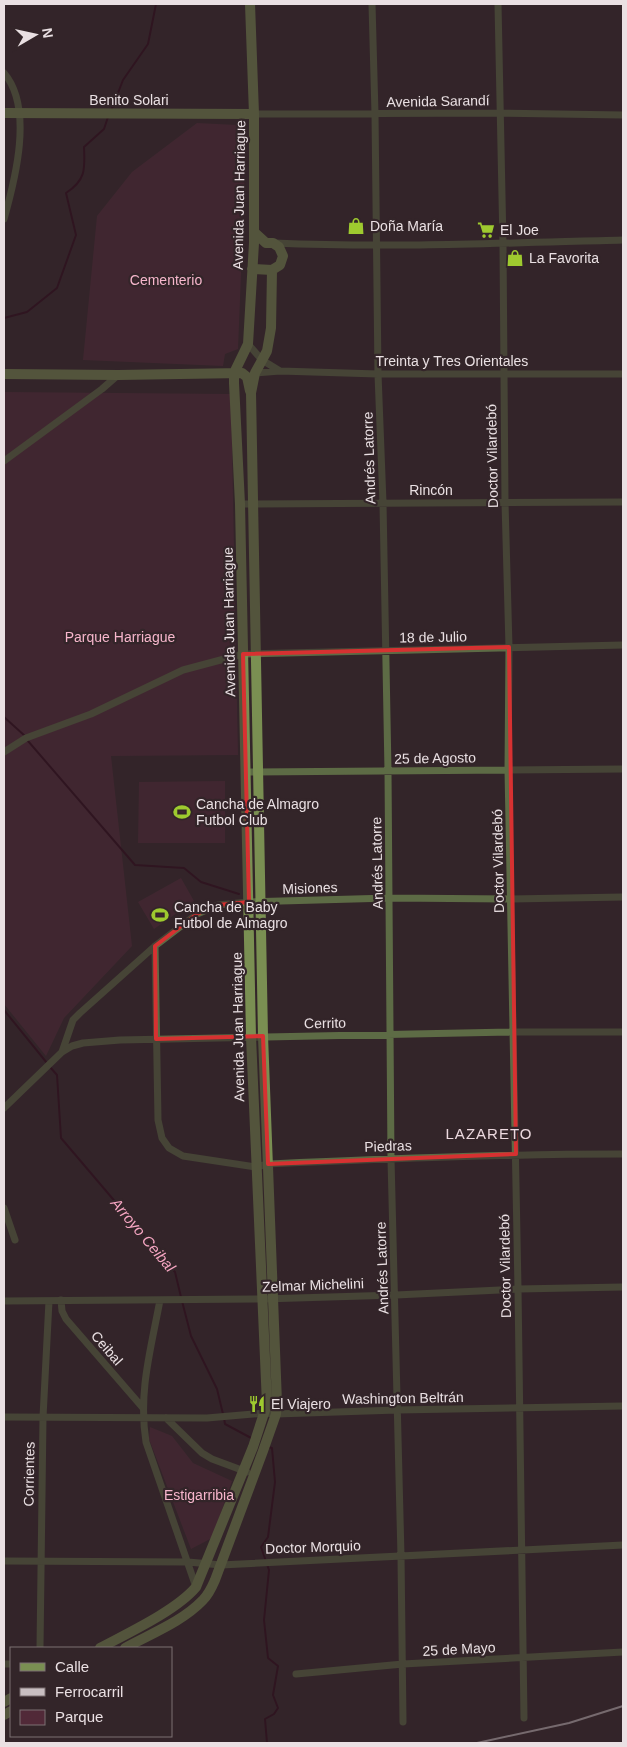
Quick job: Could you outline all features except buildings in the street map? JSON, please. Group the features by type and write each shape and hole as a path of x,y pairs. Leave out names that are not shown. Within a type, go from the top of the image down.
{"street":[{"name":"Avenida Juan Harriague","path":"250,4 254,114 254,247 248,344 234,378 240,504 247,772 251,1037 266,1404 264,1431"},
{"name":"Andrés Latorre","path":"372,4 378,374 386,651 390,898 391,1159 396,1295 403,1722"},
{"name":"Doctor Vilardebó","path":"498,4 503,244 505,502 509,648 508,770 525,1658 524,1718"},
{"path":"4,73 10,80 19,113 19,150 13,187 4,219"},
{"name":"Benito Solari","path":"4,113 254,114"},
{"name":"Avenida Sarandí","path":"254,114 500,113 623,115"},
{"path":"252,269 272,270 280,265 283,256 279,247 254,232"},
{"path":"254,247 270,243 503,244 623,240"},
{"name":"Avenida Juan Harriague","path":"264,1431 276,1414 277,1403 263,1036 251,393 255,373 267,350 271,328 272,270"},
{"name":"Treinta y Tres Orientales","path":"248,344 262,360 280,371"},
{"name":"Treinta y Tres Orientales","path":"255,373 280,371 378,374 623,374"},
{"path":"4,374 234,378 245,374 251,393"},
{"path":"4,461 118,375"},
{"name":"Rincón","path":"240,504 623,502"},
{"name":"18 de Julio","path":"4,752 26,738 91,714 183,670 243,654 623,645"},
{"name":"25 de Agosto","path":"247,772 623,769"},
{"name":"Misiones","path":"62,1052 73,1020 155,946 197,914 218,905 249,902 390,898 511,899 623,897"},
{"path":"155,946 156,1039"},
{"name":"Cerrito","path":"4,1108 62,1052 72,1046 83,1043 263,1036 623,1032"},
{"name":"Piedras","path":"156,1039 158,1120 162,1138 169,1148 183,1156 256,1167 268,1164 516,1154 623,1154"},
{"path":"4,1208 15,1240"},
{"name":"Zelmar Michelini","path":"4,1300 263,1299 623,1287"},
{"name":"Corrientes","path":"40,1647 43,1417 49,1300"},
{"name":"Ceibal","path":"62,1300 62,1311 66,1319 143,1408"},
{"path":"160,1300 145,1378 143,1417 146,1442 196,1587"},
{"name":"Washington Beltrán","path":"4,1417 207,1418 265,1413 623,1406"},
{"path":"166,1418 202,1453 254,1476"},
{"path":"102,1647 172,1607 186,1598 196,1587 207,1564 253,1447 264,1431"},
{"path":"127,1647 193,1610 209,1591 221,1565 263,1451 264,1431"},
{"name":"Doctor Morquio","path":"4,1561 188,1562 221,1565 623,1545"},
{"name":"25 de Mayo","path":"296,1674 402,1664 623,1652"}],"highlighted area":[{"path":"509,647 516,1154 268,1164 263,1036 156,1039 155,946 197,914 218,905 249,902 243,654"}],"green space":[{"name":"Cementerio","path":"197,123 237,125 245,133 238,349 225,354 223,366 83,360 97,216 132,172"},
{"name":"Parque Harriague","path":"4,392 231,394 238,755 111,756 132,946 64,1018 46,1056 4,1004"},
{"name":"Cancha de Almagro Futbol Club","path":"225,781 225,843 138,843 139,782"},
{"name":"Cancha de Baby Futbol de Almagro","path":"181,878 194,901 154,929 138,902"},
{"name":"Estigarribia","path":"150,1427 172,1436 193,1463 232,1481 212,1538 191,1549 149,1439"}],"waterway":[{"name":"Arroyo Ceibal","path":"111,111 123,80 148,44 156,4"},
{"name":"Arroyo Ceibal","path":"4,318 27,312 57,288 76,235 66,193 81,179 84,168 84,147 104,129 108,117"},
{"path":"4,717 25,736"},
{"path":"28,741 135,865 184,868 201,882 239,894"},
{"name":"Arroyo Ceibal","path":"4,1010 47,1063"},
{"name":"Arroyo Ceibal","path":"50,1067 57,1075 61,1138 175,1272 181,1297"},
{"name":"Arroyo Ceibal","path":"182,1301 191,1336 217,1389 223,1414"},
{"name":"Arroyo Ceibal","path":"224,1418 225,1424 253,1439"},
{"name":"Arroyo Ceibal","path":"267,1743 265,1719 274,1714 278,1708 273,1695 278,1666 268,1658 264,1620 269,1570 261,1547 268,1537 275,1482 272,1448 268,1447"}],"railway":[{"path":"477,1743 569,1723 623,1706"}],"place":[{"name":"Doña María","path":"356,226"},
{"name":"El Joe","path":"486,230"},
{"name":"La Favorita","path":"515,258"},
{"name":"Cancha de Almagro Futbol Club","path":"182,812"},
{"name":"Cancha de Baby Futbol de Almagro","path":"160,915"},
{"name":"El Viajero","path":"257,1404"}],"district":[{"name":"LAZARETO","path":"489,1134"}]}
